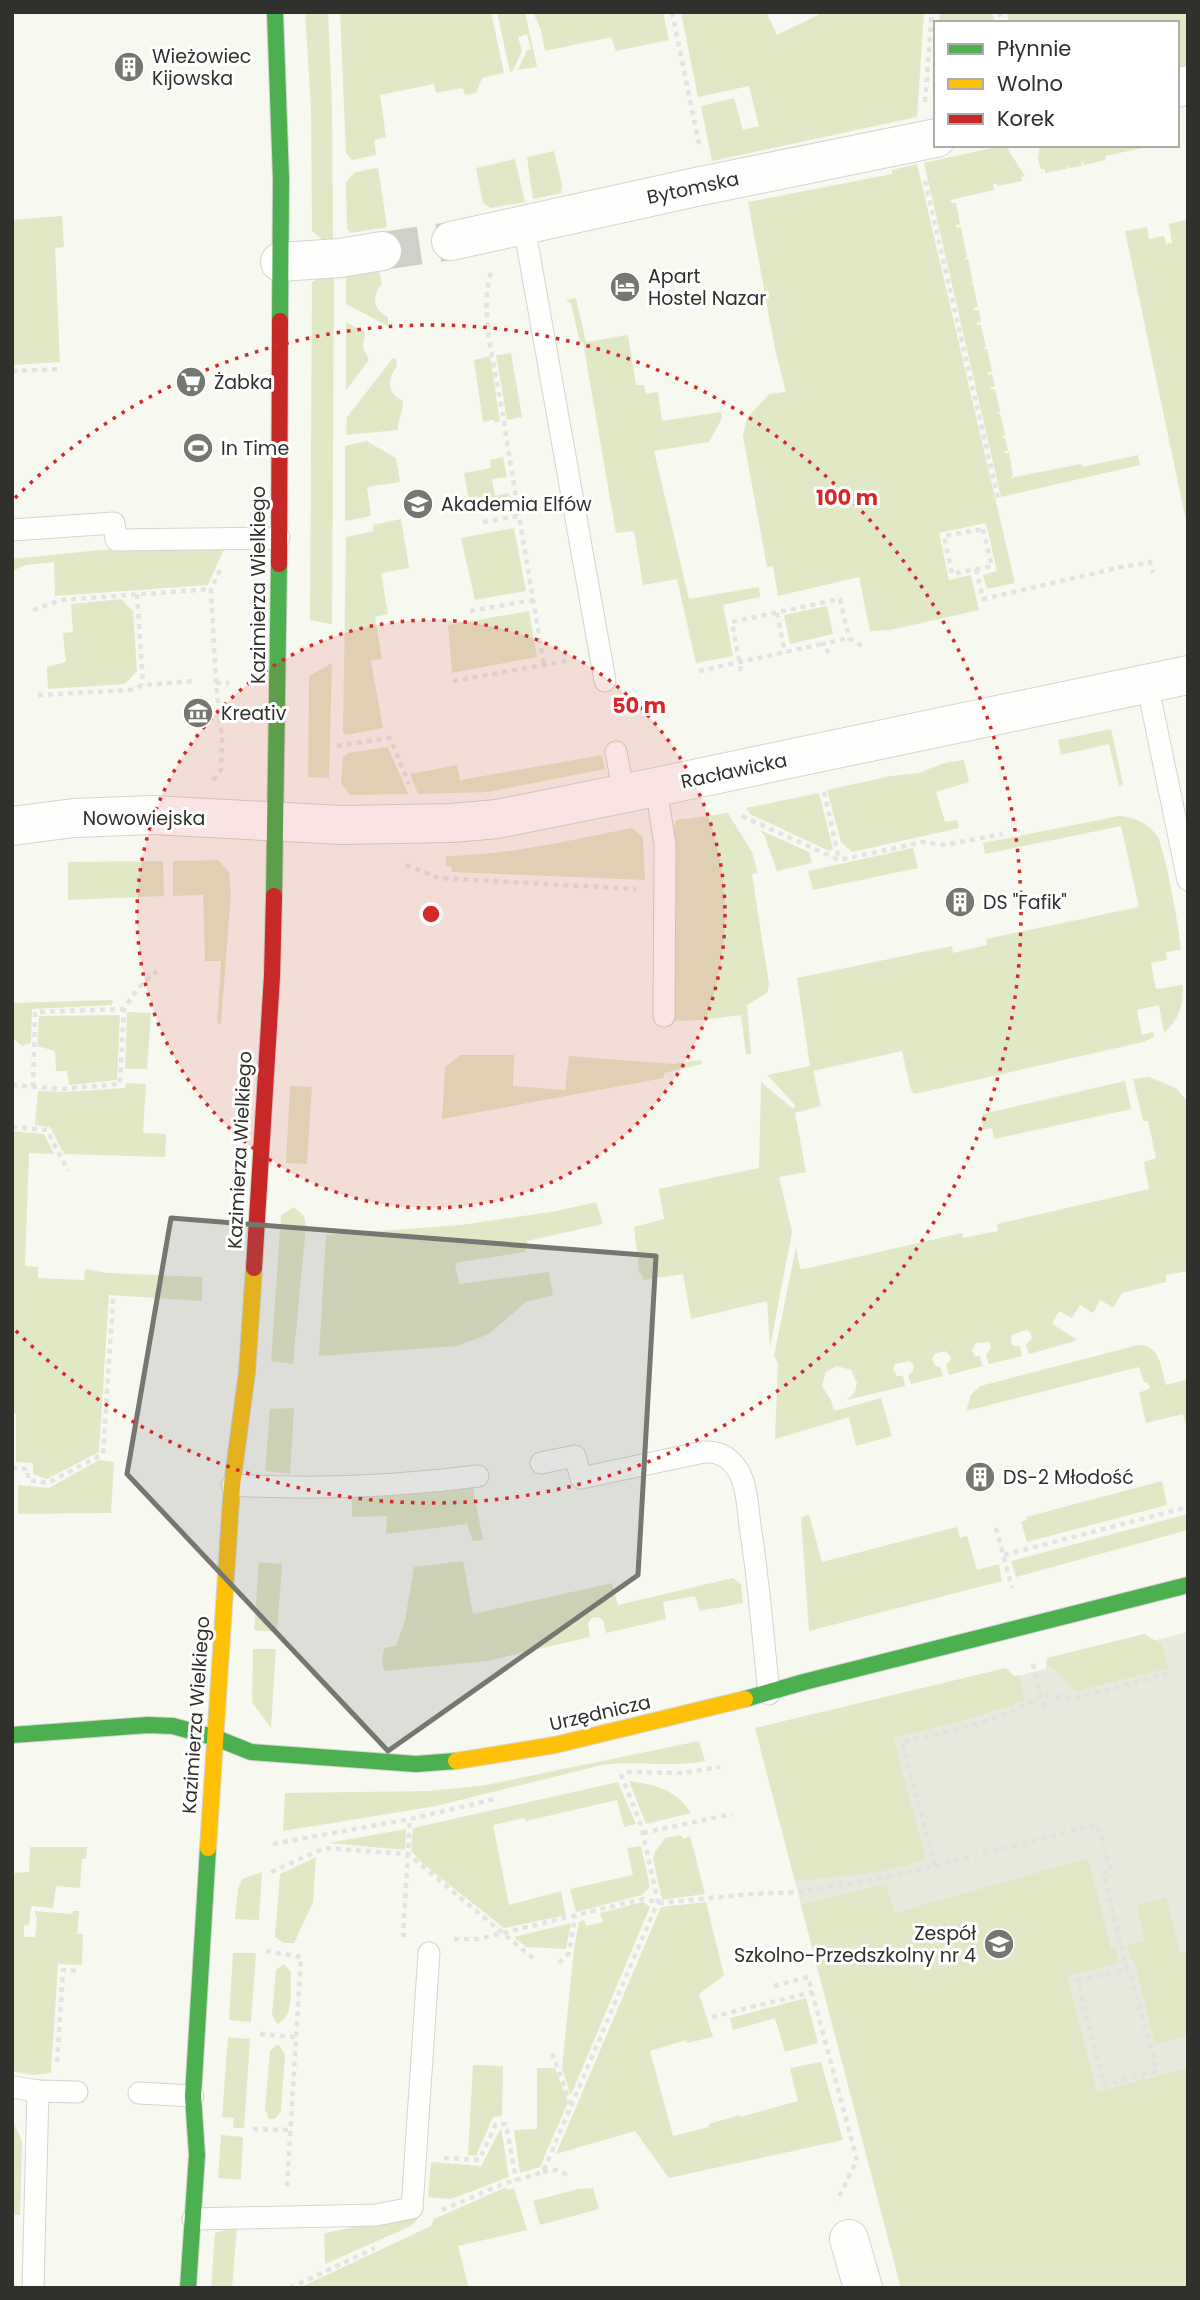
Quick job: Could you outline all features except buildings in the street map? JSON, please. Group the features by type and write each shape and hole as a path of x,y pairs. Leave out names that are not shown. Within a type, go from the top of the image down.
{"street":[{"name":"Kazimierza Wielkiego","path":"188,2288 197,2145 193,2096 232,1485 247,1372 272,976 276,823 281,143 275,12"},
{"name":"Bytomska","path":"451,241 928,139"},
{"path":"280,262 340,258 382,251"},
{"name":"Racławicka","path":"276,823 342,825 473,821 522,815 1188,674"},
{"name":"Nowowiejska","path":"12,826 74,818 152,815 276,823"},
{"name":"Urzędnicza","path":"12,1735 148,1725 187,1728 251,1752 416,1764 442,1763 561,1744 769,1694 804,1682 1188,1586"},
{"path":"849,2239 863,2288"}],"lane":[{"path":"509,230 605,681"},
{"path":"12,530 114,523 116,540 279,538"},
{"path":"1147,683 1188,880"},
{"path":"617,752 640,791 665,845 664,1016"},
{"path":"541,1463 575,1456 581,1478 704,1452 718,1452 730,1459 741,1477 749,1515 769,1694"},
{"path":"232,1485 301,1489 383,1487 478,1476"},
{"path":"193,2219 376,2216 412,2208 429,1953"},
{"path":"12,2087 57,2091 33,2288"},
{"path":"139,2093 193,2096"}],"path":[{"path":"672,12 702,156"},
{"path":"932,12 928,139 998,498"},
{"path":"509,230 486,287 487,314 544,665"},
{"path":"12,371 60,369"},
{"path":"483,522 518,516"},
{"path":"983,529 992,566 976,569 952,574 944,536 983,529"},
{"path":"976,569 983,598 1124,565 1150,562 1153,573"},
{"path":"33,610 61,600 211,589 222,770 211,783"},
{"path":"137,594 143,685"},
{"path":"741,671 732,622 841,599 849,638"},
{"path":"470,611 533,600"},
{"path":"776,612 785,653"},
{"path":"699,671 849,638 862,646"},
{"path":"822,644 829,653"},
{"path":"453,681 600,655"},
{"path":"38,695 130,690 143,685 196,681"},
{"path":"216,683 229,683"},
{"path":"337,746 390,738 411,789"},
{"path":"822,785 839,860"},
{"path":"742,816 839,860 923,842 943,845 1003,834"},
{"path":"400,863 439,878 631,888"},
{"path":"12,1085 62,1089 120,1084 124,1009 137,989 157,971"},
{"path":"33,1087 35,1012 124,1009"},
{"path":"12,1127 47,1130 68,1171"},
{"path":"12,1468 28,1469 28,1480 48,1483 103,1454 113,1299"},
{"path":"1004,1555 1188,1507"},
{"path":"996,1528 1010,1579"},
{"path":"1033,1667 1044,1707"},
{"path":"935,1866 902,1742 1015,1710 1041,1695 1076,1698 1174,1672"},
{"path":"544,2172 658,1902 643,1833 617,1772 682,1773 720,1766"},
{"path":"273,1844 410,1819 500,1798"},
{"path":"643,1833 732,1814"},
{"path":"410,1819 403,1935 415,1936"},
{"path":"451,1946 451,1938 478,1940 643,1899 658,1902 798,1892 888,1877 1097,1824 1111,1871 1103,1873 1127,1969 1131,1975 1157,2071 1104,2085 1078,1981 1127,1969"},
{"path":"271,1872 325,1848 408,1854 535,1960"},
{"path":"559,1963 569,1953 575,1917"},
{"path":"266,1951 301,1957 285,2217"},
{"path":"57,2091 63,1969 78,1971"},
{"path":"774,1986 808,1978 857,2160 837,2201"},
{"path":"712,2017 812,1992"},
{"path":"260,2034 296,2038"},
{"path":"552,2053 571,2104"},
{"path":"415,2157 479,2160 496,2124 506,2124 516,2180"},
{"path":"253,2129 290,2130"},
{"path":"432,2214 516,2180 558,2170 568,2175"},
{"path":"290,2288 376,2247"}],"highlighted area":[{"path":"171,1218 656,1256 638,1575 388,1751 127,1474"}],"shaded area":[{"name":"Zespół Szkolno-Przedszkolny nr 4","path":"1188,1632 1188,2288 901,2288 760,1747 775,1738"}],"green space":[{"path":"305,12 328,12 333,248 312,231 311,107"},
{"path":"340,12 491,12 504,73 482,78 476,93 465,95 463,88 436,93 434,84 380,95 386,137 374,140 376,155 352,160 346,153"},
{"path":"497,12 525,12 537,67 518,70 527,50 531,49 527,34 518,37 522,51 513,71 510,72"},
{"path":"533,12 663,12 669,40 616,51 611,37 545,51 541,30"},
{"path":"681,12 766,12 777,35 824,12 924,12 917,117 712,161 701,106 734,98 743,130 759,126 749,86 698,97"},
{"path":"940,12 992,12 994,21 939,21"},
{"path":"1006,12 1188,12 1188,75 1179,77 1179,21 1009,21"},
{"path":"1006,147 1025,176 1021,177 1022,181 998,186 993,184 994,190 950,200 956,203 960,224 956,225 956,228 961,227 967,257 963,260 968,259 973,283 968,284 973,284 978,307 973,308 979,310 981,322 977,322 977,325 981,325 986,347 982,348 987,349 992,371 987,373 992,374 995,386 990,388 995,389 1000,411 996,414 1000,413 1005,435 1001,437 1005,438 1008,450 1004,452 1009,452 1013,475 1010,478 1138,455 1140,465 1001,497 924,163"},
{"path":"1040,147 1147,147 1105,156 1106,160 1084,165 1081,161 1082,166 1069,168 1067,164 1067,169 1045,173 1038,159"},
{"path":"554,151 562,185 561,193 533,199 527,157"},
{"path":"515,159 525,202 490,208 483,203 476,168"},
{"path":"917,164 1015,583 987,589 983,575 997,571 986,523 939,533 949,580 971,575 979,610 890,630 870,631 859,577 778,596 773,566 767,567 743,436 747,418 769,394 786,392 775,349 748,202 892,174 892,170"},
{"path":"378,168 387,227 351,233 347,229 346,182 355,172"},
{"path":"62,216 64,247 55,248 60,362 12,365 12,220"},
{"path":"1188,219 1188,530 1125,231 1147,227 1149,239 1164,236 1166,244 1172,243 1169,224"},
{"path":"379,269 382,284 376,293 375,302 379,310 388,317 388,326 346,304 346,276"},
{"path":"334,271 332,624 310,620 312,282"},
{"path":"576,298 586,342 628,335 636,385 644,385 646,394 658,392 662,421 721,412 722,418 709,442 654,451 689,599 759,587 760,597 723,605 733,656 696,663 677,579 643,585 634,531 616,533 583,342 580,342 571,304 566,300"},
{"path":"346,322 365,332 363,347 369,360 346,390"},
{"path":"511,353 522,417 507,420 496,355"},
{"path":"490,356 500,421 495,423 494,420 483,422 474,360"},
{"path":"393,358 396,359 397,367 391,376 390,386 394,394 403,401 398,430 346,435 347,417"},
{"path":"366,441 396,458 400,482 367,487 371,516 345,521 345,446"},
{"path":"503,457 507,477 492,479 495,496 509,493 512,508 471,512 464,473 491,468 490,460"},
{"path":"401,519 409,568 381,573 388,614 375,617 382,659 371,661 383,728 346,735 343,733 346,537 374,531 373,525"},
{"path":"514,528 526,591 475,600 461,538"},
{"path":"225,547 208,585 55,596 54,562 26,565 12,571 12,559 100,550"},
{"path":"121,599 133,611 137,671 125,684 48,689 47,667 66,662 63,633 73,632 71,604"},
{"path":"827,606 833,634 790,644 784,615"},
{"path":"529,611 537,657 452,673 448,625"},
{"path":"332,663 329,778 308,777 309,676"},
{"path":"1111,729 1123,784 1119,786 1109,744 1061,755 1058,740"},
{"path":"388,747 408,794 350,795 341,783 343,757 348,753"},
{"path":"602,755 605,769 488,792 418,794 410,774 457,765 460,780"},
{"path":"964,760 969,782 936,792 945,822 957,820 959,828 852,852 841,842 827,790 891,776 919,773 944,763"},
{"path":"819,793 833,849 829,851 750,814 746,808"},
{"path":"728,813 752,852 758,873 752,874 769,984 767,993 747,1005 751,1054 746,1054 741,1015 673,1021 673,830 676,820"},
{"path":"1119,816 1140,821 1157,836 1172,891 1181,950 1166,952 1167,960 1151,963 1156,989 1183,985 1180,1011 1164,1033 1159,1005 1137,1010 1142,1035 1153,1032 1154,1037 1143,1042 914,1094 902,1051 813,1071 821,1106 795,1113 806,1172 779,1177 792,1232 770,1347 767,1301 691,1319 683,1274 644,1280 639,1271 634,1227 664,1219 659,1189 759,1168 761,1082 793,1109 796,1106 767,1075 810,1066 797,978 952,946 953,953 987,945 986,939 1139,907 1121,826 985,854 983,843"},
{"path":"632,828 643,837 645,880 452,872 451,867 446,866 446,856 516,850"},
{"path":"760,830 809,852 812,863 777,871"},
{"path":"913,848 918,868 813,890 808,871"},
{"path":"218,860 229,872 231,893 221,1024 217,1023 221,961 205,961 203,895 173,896 173,861"},
{"path":"163,861 164,896 68,900 68,862"},
{"path":"113,1000 112,1005 32,1009 31,1043 22,1046 12,1038 12,1003"},
{"path":"127,1012 151,1013 147,1069 125,1069"},
{"path":"120,1015 117,1080 69,1085 67,1071 56,1071 55,1051 37,1046 39,1016"},
{"path":"460,1055 514,1055 513,1086 565,1090 569,1056 673,1064 701,1060 702,1064 664,1073 664,1078 442,1119 445,1067"},
{"path":"1149,1077 1176,1088 1188,1102 1188,1271 1166,1275 1166,1282 1122,1293 1113,1308 1100,1300 1093,1313 1080,1305 1072,1318 1059,1311 1052,1324 1076,1339 1075,1341 1029,1354 1026,1345 1032,1338 1030,1332 1026,1330 1012,1335 1011,1343 1020,1346 1022,1356 989,1364 986,1355 991,1348 989,1342 976,1343 972,1351 975,1356 980,1356 982,1366 949,1375 946,1364 951,1357 945,1351 935,1354 932,1359 935,1366 940,1367 943,1376 911,1384 908,1375 914,1366 910,1361 895,1364 893,1369 897,1376 903,1376 905,1386 847,1400 855,1392 857,1383 851,1370 837,1366 826,1372 822,1386 834,1411 881,1398 892,1436 856,1446 849,1417 775,1439 778,1363 774,1356 796,1247 800,1269 809,1268 962,1233 963,1238 998,1231 997,1224 1149,1189 1144,1162 1156,1158 1148,1121 1143,1121 1133,1079"},
{"path":"1125,1081 1131,1109 994,1139 992,1128 983,1130 983,1114"},
{"path":"126,1083 146,1084 143,1133 166,1134 165,1157 64,1154 50,1127 35,1125 38,1091 125,1088"},
{"path":"290,1086 312,1087 307,1164 286,1163"},
{"path":"12,1131 44,1134 54,1154 29,1153 25,1266 38,1267 38,1278 84,1280 85,1269 107,1273 202,1277 202,1301 109,1295 99,1452 47,1479 33,1474 33,1463 16,1462 16,1414 12,1413"},
{"path":"596,1202 603,1224 527,1241 525,1252 455,1263 459,1284 549,1272 553,1295 526,1302 489,1334 457,1346 319,1356 326,1235 461,1225 557,1211"},
{"path":"294,1207 304,1216 306,1226 293,1364 271,1361 281,1215"},
{"path":"1138,1345 1151,1348 1155,1353 1166,1385 1188,1379 1188,1433 1183,1414 1146,1423 1139,1393 1150,1388 1147,1382 1144,1382 1139,1367 966,1411 971,1395 980,1386"},
{"path":"294,1408 290,1474 265,1471 270,1409"},
{"path":"99,1460 114,1462 111,1513 18,1514 18,1485 49,1488"},
{"path":"1162,1481 1167,1505 1027,1542 1021,1522 1027,1520 1026,1517"},
{"path":"472,1483 483,1540 473,1541 467,1524 386,1534 387,1516 352,1517 352,1498"},
{"path":"809,1514 822,1562 957,1527 960,1538 967,1536 977,1570 999,1564 1002,1581 809,1631 801,1518"},
{"path":"1188,1514 1188,1530 1016,1577 1011,1561"},
{"path":"463,1561 473,1614 612,1583 618,1605 733,1578 741,1584 743,1603 700,1611 695,1596 663,1602 666,1619 662,1620 606,1633 603,1620 592,1618 588,1623 590,1637 487,1661 384,1671 384,1648 396,1646 405,1621 414,1567"},
{"path":"259,1562 282,1564 277,1632 254,1630"},
{"path":"1144,1634 1161,1644 1169,1668 1076,1691 1052,1667 1046,1668 1047,1658"},
{"path":"253,1649 276,1649 271,1728 252,1702"},
{"path":"1006,1668 1014,1676 1019,1675 1025,1701 958,1722 893,1738 926,1859 881,1872 795,1881 755,1728"},
{"path":"699,1741 705,1761 602,1765 436,1806 283,1831 285,1793 430,1791 486,1785"},
{"path":"629,1781 648,1784 671,1793 691,1813 646,1824"},
{"path":"618,1782 636,1824 624,1827 617,1800 526,1821 524,1818 493,1825 509,1905 561,1891 566,1915 504,1928 422,1863 411,1851 413,1828"},
{"path":"406,1829 405,1850 328,1843"},
{"path":"680,1835 684,1839 690,1836 705,1894 662,1900 653,1859 665,1838"},
{"path":"641,1846 650,1887 642,1895 576,1912 570,1889 633,1875 627,1848"},
{"path":"30,1847 87,1847 86,1859 82,1859 80,1888 56,1886 53,1908 31,1906 29,1925 24,1926 24,1937 35,1937 37,1919 34,1911 72,1914 73,1911 79,1911 77,1934 83,1934 82,1965 58,1964 51,2073 33,2075 12,2071 12,1873 29,1872"},
{"path":"316,1857 313,1902 294,1943 284,1943 275,1937 280,1874"},
{"path":"1088,1858 1111,1949 1115,1948 1119,1963 1067,1976 1097,2092 1188,2068 1188,2288 901,2288 801,1905 886,1884 895,1913"},
{"path":"262,1872 259,1920 235,1919 238,1889 242,1879"},
{"path":"1166,1897 1180,1953 1188,1951 1188,2036 1155,2044 1134,1960 1131,1960 1127,1945 1145,1940 1137,1906"},
{"path":"643,1902 650,1907 571,2095 562,2069 579,1922 584,1920 586,1926 603,1922 600,1913"},
{"path":"706,1902 724,1975 699,1994 713,2037 687,2043 686,2040 650,2051 673,2136 709,2127 709,2124 739,2115 740,2117 798,2101 790,2068 821,2062 843,2140 669,2178 635,2131 556,2154 661,1907"},
{"path":"571,1923 566,1949 526,1947 514,1937"},
{"path":"233,1953 256,1953 251,2022 229,2020"},
{"path":"284,1964 291,1972 290,2002 287,2016 277,2024 272,2015 276,1970"},
{"path":"806,1998 818,2043 785,2052 775,2018 733,2030 730,2018"},
{"path":"228,2037 250,2039 244,2128 233,2128 234,2118 222,2117"},
{"path":"279,2045 285,2054 281,2111 275,2119 269,2119 265,2109 270,2051"},
{"path":"473,2065 503,2066 502,2116 493,2117 476,2156 468,2155"},
{"path":"537,2068 555,2068 568,2102 540,2167 520,2173 514,2130 537,2129"},
{"path":"12,2119 22,2141 20,2215 12,2215"},
{"path":"501,2128 509,2177 451,2199 428,2197 431,2162 481,2166"},
{"path":"221,2135 243,2137 241,2180 218,2178"},
{"path":"504,2188 514,2188 527,2230 458,2246 469,2288 299,2288 431,2226 434,2219"},
{"path":"593,2188 599,2209 540,2225 533,2201 578,2189"},
{"path":"421,2215 411,2226 325,2264 324,2233"},
{"path":"237,2227 232,2288 211,2288 215,2233"}],"tunnel":[{"path":"382,251 451,241"}],"traffic: fast":[{"path":"275,12 281,179 280,321"},
{"path":"274,896 279,564"},
{"path":"745,1699 1188,1585"},
{"path":"12,1735 148,1725 173,1726 216,1738 251,1752 416,1764 456,1761"},
{"path":"188,2288 197,2155 193,2096 208,1848"}],"traffic: slow":[{"path":"208,1848 232,1485 247,1372 254,1268"},
{"path":"456,1761 555,1745 745,1699"}],"traffic: jam":[{"path":"279,564 280,321"},
{"path":"254,1268 272,976 274,896"}],"place":[{"name":"Wieżowiec Kijowska","path":"129,67"},
{"name":"Apart Hostel Nazar","path":"625,287"},
{"name":"Żabka","path":"191,382"},
{"name":"In Time","path":"198,448"},
{"name":"Akademia Elfów","path":"418,504"},
{"name":"Kreativ","path":"198,713"},
{"name":"DS \"Fafik\"","path":"960,902"},
{"name":"DS-2 Młodość","path":"980,1477"},
{"name":"Zespół Szkolno-Przedszkolny nr 4","path":"999,1944"}]}
